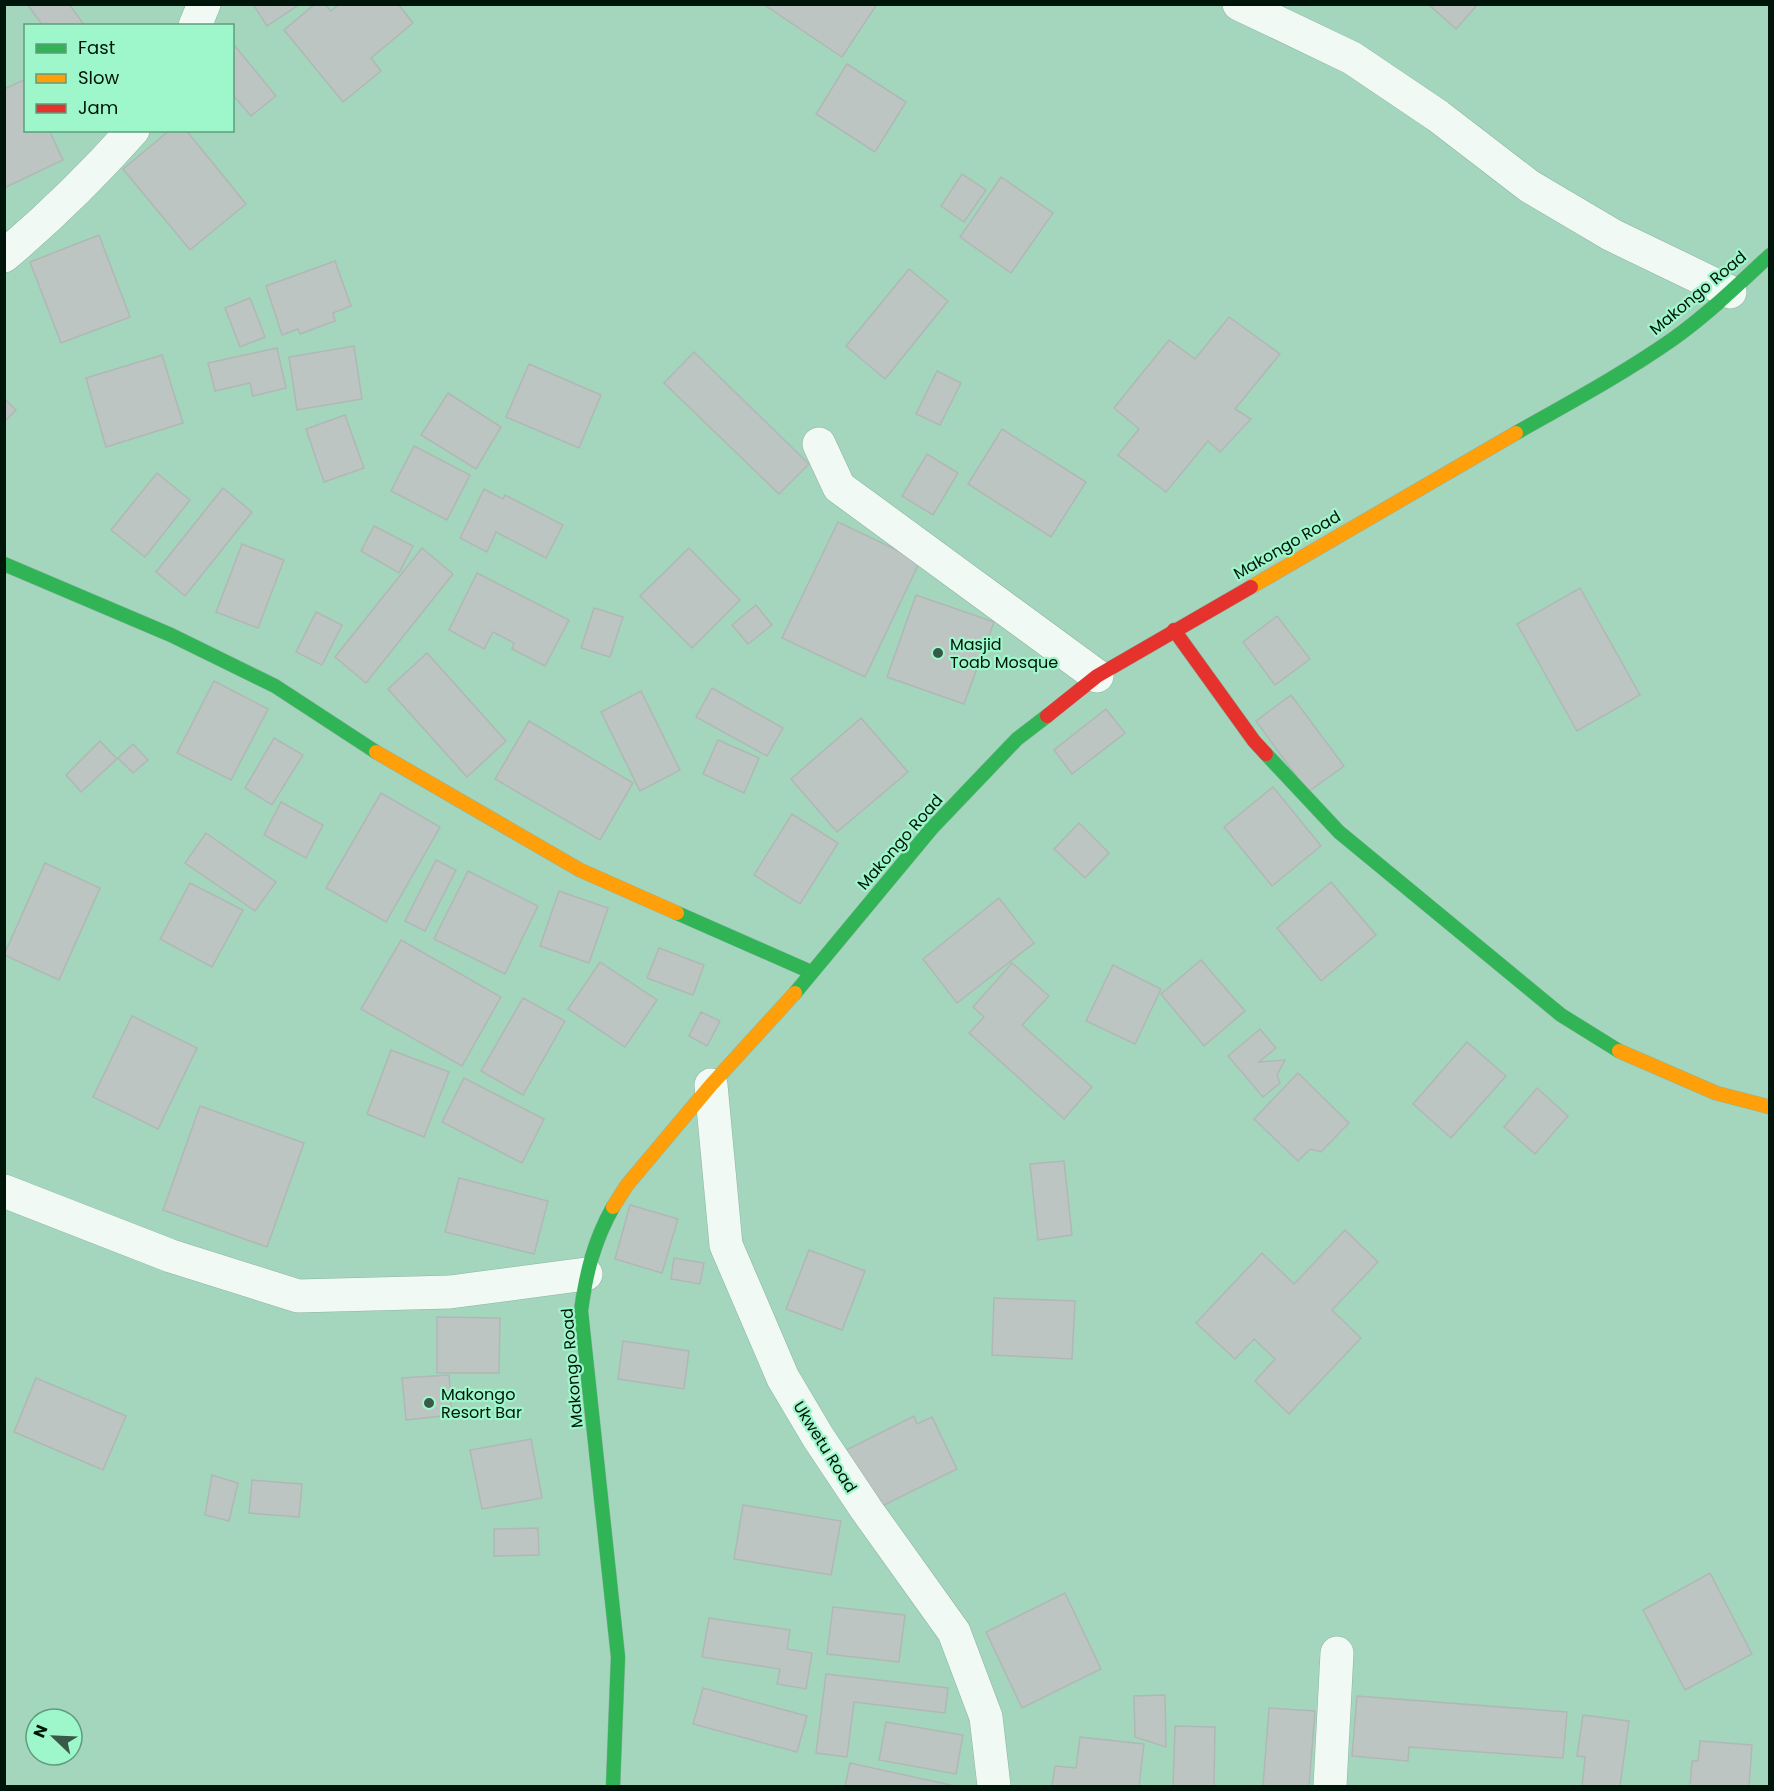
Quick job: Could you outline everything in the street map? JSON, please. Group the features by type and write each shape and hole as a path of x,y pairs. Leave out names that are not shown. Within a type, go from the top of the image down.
{"street":[{"path":"196,24 204,4"},
{"path":"1239,4 1352,58 1438,116 1529,186 1612,235 1730,292"},
{"path":"4,256 40,225 131,132"},
{"name":"Makongo Road","path":"613,1786 618,1657 581,1311 586,1274 612,1209 627,1185 711,1085 779,1012 932,828 1017,739 1097,676 1619,374 1674,338 1730,292 1770,255"},
{"path":"819,444 838,487 1097,676"},
{"path":"4,564 171,635 275,686 386,758 580,870 811,972"},
{"path":"1174,630 1254,741 1339,832 1561,1015 1627,1056 1716,1093 1770,1107"},
{"name":"Ukwetu Road","path":"711,1085 726,1245 783,1378 812,1428 866,1509 954,1632 986,1717 994,1786"},
{"path":"4,1191 171,1256 298,1296 450,1292 586,1274"},
{"path":"1330,1786 1337,1653"}],"building":[{"path":"27,4 69,4 84,24 42,24"},
{"path":"253,4 296,4 297,6 267,26"},
{"path":"315,4 325,4 331,11 339,4 398,4 413,23 371,58 381,71 343,102 284,30"},
{"path":"763,4 877,4 842,57"},
{"path":"1428,4 1478,4 1456,29"},
{"path":"234,47 276,96 251,116 234,96"},
{"path":"847,64 906,102 875,152 816,114"},
{"path":"24,80 24,132 50,132 63,160 4,188 4,89"},
{"path":"168,132 188,132 246,204 190,250 123,169"},
{"path":"962,174 986,190 964,222 941,206"},
{"path":"1001,177 1053,213 1011,273 960,237"},
{"path":"99,235 130,317 61,343 30,262"},
{"path":"335,261 351,306 333,313 335,321 300,334 298,329 282,335 266,286"},
{"path":"909,269 948,301 885,379 846,346"},
{"path":"250,298 265,337 240,347 225,308"},
{"path":"1229,317 1280,354 1235,409 1251,419 1220,452 1208,441 1166,492 1118,455 1139,429 1114,408 1169,340 1195,359"},
{"path":"354,346 362,399 297,410 289,357"},
{"path":"277,348 286,388 253,396 250,383 215,391 208,363"},
{"path":"694,352 809,464 779,494 664,383"},
{"path":"162,355 183,423 106,447 86,378"},
{"path":"529,364 601,395 579,448 506,417"},
{"path":"937,371 961,383 940,425 916,414"},
{"path":"448,393 501,427 476,469 421,435"},
{"path":"4,398 16,410 4,422"},
{"path":"345,415 364,468 324,482 306,429"},
{"path":"1002,429 1086,482 1051,537 968,484"},
{"path":"414,446 470,475 447,520 391,491"},
{"path":"927,454 958,473 933,515 902,496"},
{"path":"157,473 190,500 145,557 111,530"},
{"path":"223,488 252,512 185,596 156,572"},
{"path":"484,489 503,499 505,495 563,525 546,558 496,532 487,552 460,538"},
{"path":"838,522 920,561 865,677 782,638"},
{"path":"374,526 413,546 399,573 361,551"},
{"path":"242,544 284,560 258,628 216,612"},
{"path":"422,548 453,574 366,683 335,657"},
{"path":"689,548 740,600 692,648 640,596"},
{"path":"477,573 569,620 545,666 512,649 514,643 493,632 484,649 449,630"},
{"path":"1580,588 1640,695 1577,731 1517,624"},
{"path":"916,595 994,622 964,704 887,677"},
{"path":"756,605 772,625 748,644 732,625"},
{"path":"594,608 623,617 610,657 581,648"},
{"path":"316,612 342,625 322,665 296,652"},
{"path":"1277,616 1310,659 1275,685 1243,642"},
{"path":"427,653 506,741 467,777 388,689"},
{"path":"214,681 268,709 231,780 177,753"},
{"path":"712,688 783,728 767,756 696,717"},
{"path":"641,691 680,770 640,791 601,712"},
{"path":"1291,695 1344,766 1308,792 1256,721"},
{"path":"1106,709 1125,733 1072,774 1054,750"},
{"path":"861,718 908,772 837,832 791,779"},
{"path":"529,721 633,783 600,840 495,779"},
{"path":"274,738 303,755 272,805 245,788"},
{"path":"718,740 759,758 744,793 703,774"},
{"path":"100,741 117,759 81,792 66,775"},
{"path":"133,744 148,760 133,773 118,758"},
{"path":"1273,787 1321,846 1272,886 1224,827"},
{"path":"381,793 440,827 386,922 326,888"},
{"path":"281,802 323,825 306,858 264,835"},
{"path":"792,814 838,843 800,904 754,875"},
{"path":"1079,823 1109,853 1085,878 1054,849"},
{"path":"206,833 276,882 255,911 185,863"},
{"path":"436,860 456,870 425,931 405,921"},
{"path":"45,863 100,888 59,980 4,955"},
{"path":"468,871 538,906 505,974 434,939"},
{"path":"1331,882 1376,935 1321,981 1277,928"},
{"path":"190,883 243,910 212,967 160,939"},
{"path":"559,891 608,908 589,963 540,946"},
{"path":"999,898 1034,943 957,1003 923,959"},
{"path":"401,940 501,997 462,1066 361,1009"},
{"path":"659,948 704,965 693,995 647,978"},
{"path":"1201,960 1245,1011 1204,1046 1161,994"},
{"path":"600,962 657,1000 625,1047 568,1009"},
{"path":"1012,963 1049,996 1022,1025 1092,1087 1064,1119 969,1033 984,1017 973,1007"},
{"path":"1113,965 1161,989 1135,1044 1086,1021"},
{"path":"523,998 565,1021 523,1095 481,1071"},
{"path":"701,1012 720,1021 707,1046 689,1036"},
{"path":"132,1016 197,1048 158,1129 93,1097"},
{"path":"1260,1029 1276,1048 1259,1062 1285,1060 1277,1075 1280,1083 1263,1097 1228,1056"},
{"path":"1467,1042 1506,1076 1451,1138 1413,1104"},
{"path":"391,1050 449,1072 424,1137 367,1114"},
{"path":"1298,1073 1349,1123 1321,1152 1310,1149 1298,1161 1254,1119"},
{"path":"464,1078 544,1119 522,1163 442,1122"},
{"path":"1537,1088 1568,1116 1535,1154 1504,1127"},
{"path":"200,1106 304,1143 267,1247 163,1210"},
{"path":"1064,1161 1072,1235 1038,1240 1030,1164"},
{"path":"459,1178 548,1201 534,1254 445,1232"},
{"path":"630,1205 678,1219 662,1273 615,1259"},
{"path":"1345,1230 1378,1262 1332,1310 1361,1338 1289,1414 1255,1381 1275,1359 1254,1339 1235,1359 1196,1323 1262,1253 1294,1284"},
{"path":"809,1250 865,1271 842,1330 786,1309"},
{"path":"674,1258 704,1263 700,1284 671,1279"},
{"path":"994,1298 1075,1301 1072,1359 992,1355"},
{"path":"437,1317 500,1318 499,1373 437,1373"},
{"path":"623,1341 689,1351 684,1389 618,1379"},
{"path":"449,1375 452,1415 406,1420 402,1378"},
{"path":"36,1378 126,1416 103,1470 14,1432"},
{"path":"914,1416 917,1424 932,1417 957,1469 870,1512 842,1452"},
{"path":"531,1439 542,1498 482,1509 470,1450"},
{"path":"212,1475 238,1483 229,1521 205,1515"},
{"path":"252,1480 302,1484 299,1517 249,1513"},
{"path":"743,1505 841,1521 831,1575 734,1559"},
{"path":"538,1528 539,1555 494,1556 494,1529"},
{"path":"1710,1573 1752,1654 1685,1690 1643,1610"},
{"path":"1065,1593 1101,1669 1022,1708 986,1632"},
{"path":"833,1607 905,1615 899,1662 827,1654"},
{"path":"709,1618 790,1630 787,1649 812,1653 806,1689 777,1684 780,1669 702,1657"},
{"path":"826,1674 948,1688 945,1713 854,1702 847,1757 816,1753"},
{"path":"703,1688 807,1716 797,1752 693,1724"},
{"path":"1165,1695 1166,1747 1135,1737 1134,1696"},
{"path":"1357,1696 1567,1712 1563,1758 1409,1747 1408,1761 1352,1756"},
{"path":"1269,1708 1315,1711 1309,1786 1263,1786"},
{"path":"1583,1715 1629,1721 1620,1786 1582,1786 1585,1757 1577,1756"},
{"path":"886,1722 963,1735 956,1774 879,1760"},
{"path":"1175,1726 1215,1727 1214,1786 1173,1786"},
{"path":"1080,1737 1144,1744 1139,1786 1052,1786 1055,1766 1076,1768"},
{"path":"1700,1741 1752,1745 1749,1786 1690,1786 1692,1761 1698,1761"},
{"path":"850,1763 955,1786 845,1786"}],"traffic: fast":[{"path":"1516,433 1615,376 1673,339 1711,309 1770,255"},
{"path":"4,564 171,635 275,686 376,752"},
{"path":"795,993 932,828 1017,739 1047,716"},
{"path":"1266,754 1339,832 1561,1015 1619,1051"},
{"path":"677,913 811,972"},
{"path":"613,1207 592,1258 581,1311 618,1657 613,1786"}],"traffic: slow":[{"path":"1251,587 1516,433"},
{"path":"376,752 580,870 677,913"},
{"path":"613,1207 627,1185 711,1085 795,993"},
{"path":"1619,1051 1716,1093 1770,1107"}],"traffic: jam":[{"path":"1047,716 1097,676 1251,587"},
{"path":"1174,630 1254,741 1266,754"}],"place":[{"name":"Masjid Toab Mosque","path":"938,653"},
{"name":"Makongo Resort Bar","path":"429,1403"}]}
